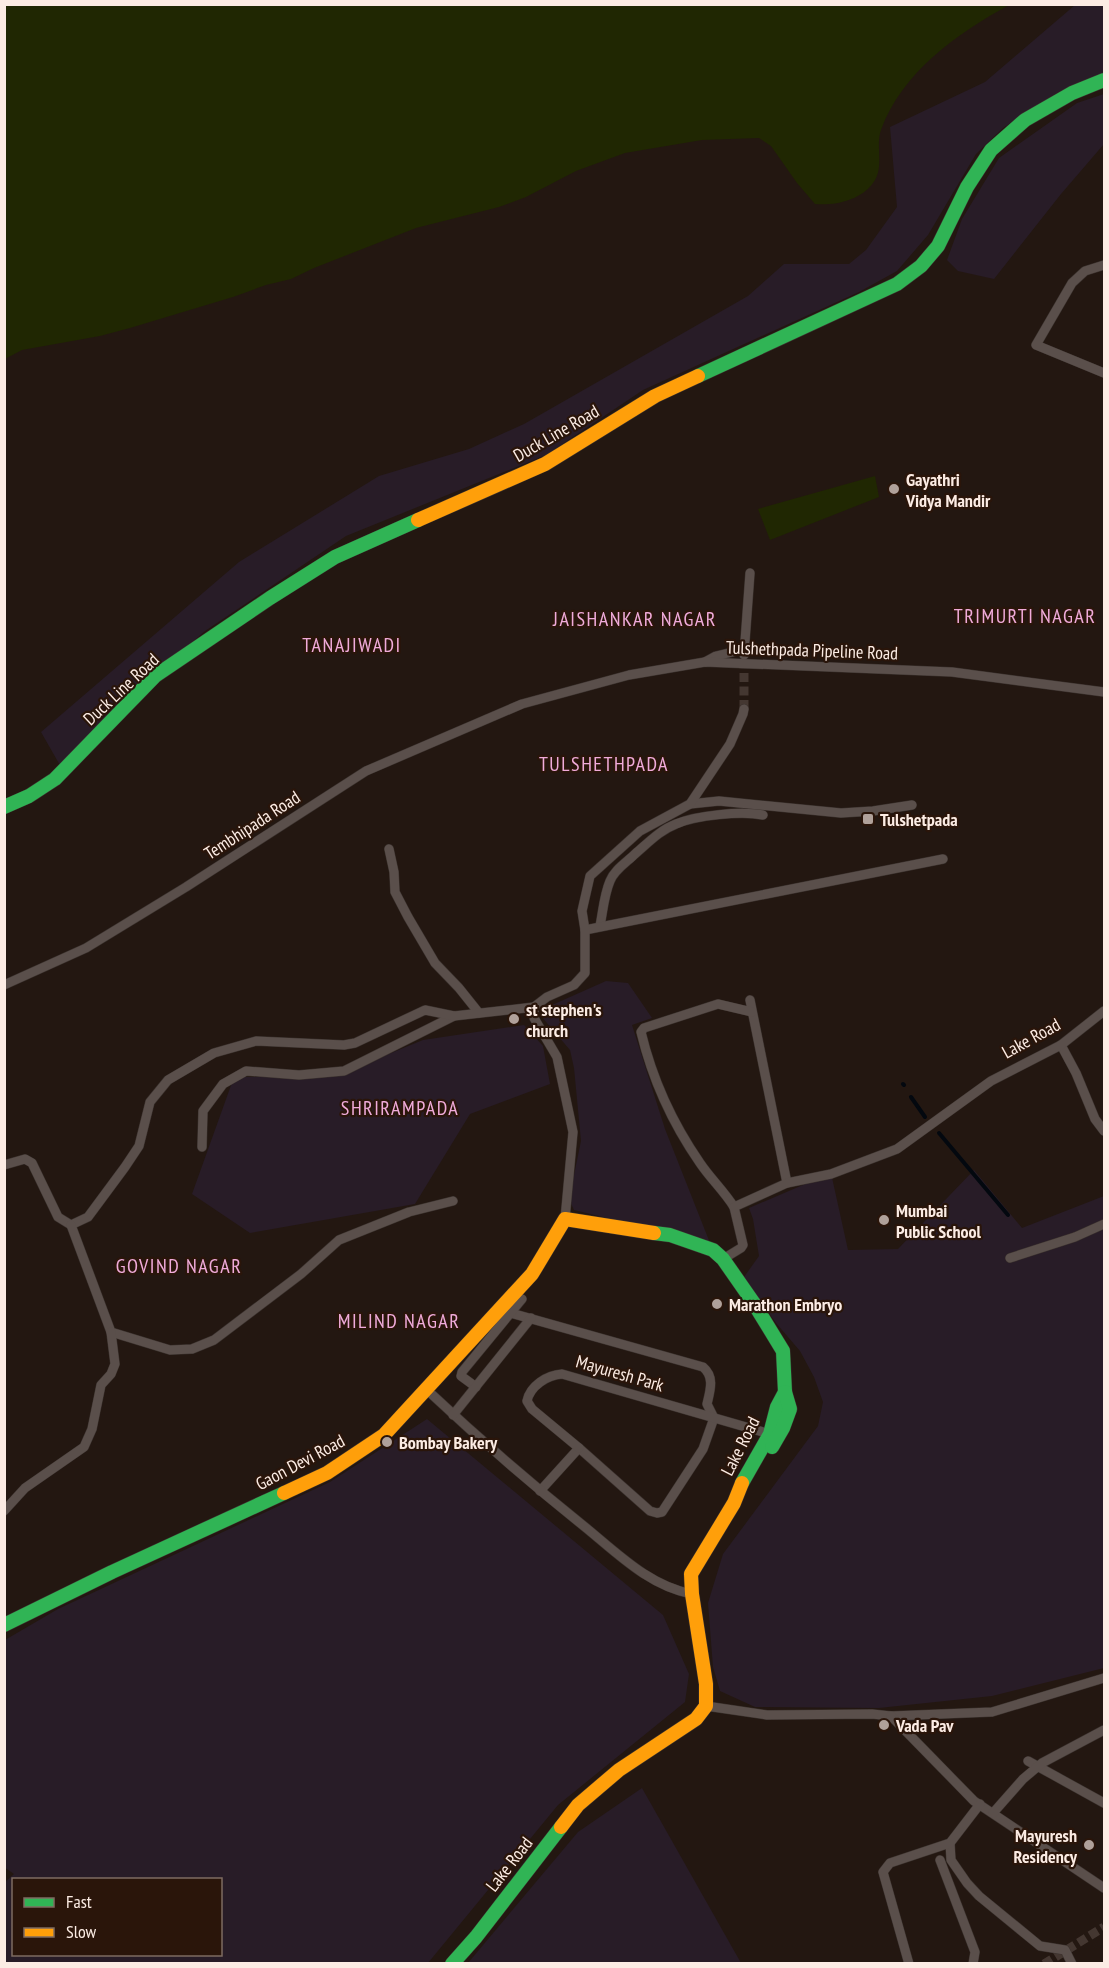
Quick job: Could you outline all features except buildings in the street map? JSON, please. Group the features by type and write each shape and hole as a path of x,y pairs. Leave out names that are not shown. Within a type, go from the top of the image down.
{"street":[{"name":"Duck Line Road","path":"4,807 29,796 55,779 156,676 334,557 545,464 655,396 897,284 921,266 938,246 967,187 991,150 1025,120 1072,93 1104,80"},
{"path":"1104,265 1085,271 1072,283 1036,345 1104,373"},
{"path":"705,662 716,656 745,652 750,573"},
{"name":"Tulshethpada Pipeline Road","path":"522,704 629,675 705,662 952,672 1104,692"},
{"name":"Tembhipada Road","path":"4,985 86,948 186,887 366,771 522,704"},
{"path":"690,804 730,744 744,714 744,709"},
{"path":"71,1226 88,1217 130,1160 139,1146 150,1102 168,1080 214,1053 256,1041 344,1045 355,1043 425,1010 454,1016 534,1007 574,985 585,973 585,930 582,911 590,876 640,831 690,804 719,801 841,813 912,806"},
{"path":"600,926 610,878 662,832 677,823 719,815 750,813 763,815"},
{"path":"388,849 394,872 395,892 408,917 435,963 479,1013"},
{"path":"585,930 943,859"},
{"path":"750,1000 787,1183"},
{"path":"565,1219 670,1235 713,1250 723,1259 741,1248 743,1245 734,1207 701,1165 675,1124 655,1076 641,1032 644,1028 718,1004 752,1012"},
{"name":"Gaon Devi Road","path":"4,1625 112,1572 327,1473 384,1435 426,1389 506,1311 532,1274 565,1219 573,1132 557,1057 534,1018 534,1007"},
{"name":"Lake Road","path":"734,1207 787,1183 831,1174 897,1149 991,1081 1061,1045 1104,1011"},
{"path":"202,1147 203,1111 223,1084 246,1071 299,1075 344,1071 454,1016"},
{"path":"1061,1045 1076,1073 1095,1119 1104,1131"},
{"path":"4,1165 25,1159 32,1163 58,1217 71,1226 111,1332 115,1364 111,1374 100,1385 92,1430 84,1447 25,1488 4,1511"},
{"path":"111,1332 170,1350 192,1349 214,1340 301,1274 339,1240 409,1212 453,1201"},
{"path":"1010,1258 1075,1238 1104,1224"},
{"name":"Lake Road","path":"452,1964 476,1937 578,1805 619,1770 696,1719 706,1706 706,1684 691,1574 734,1503 742,1497 771,1436 790,1409 785,1392 783,1351 723,1259"},
{"path":"476,1388 461,1376 462,1372 506,1311 522,1299"},
{"path":"506,1311 703,1367 710,1376 711,1386 707,1404 714,1418 771,1436"},
{"path":"453,1415 531,1318"},
{"name":"Mayuresh Park","path":"579,1448 532,1409 527,1401 528,1393 546,1378 562,1374 714,1418"},
{"path":"426,1389 540,1491 644,1574 675,1591 692,1594"},
{"path":"540,1491 579,1448 650,1511 657,1514 666,1508 703,1449 714,1418"},
{"path":"719,1517 761,1443 771,1436"},
{"path":"706,1706 767,1715 872,1714 891,1716 992,1712 1104,1678"},
{"path":"891,1716 974,1801 1104,1888"},
{"path":"993,1813 1023,1779 1038,1766 1104,1730"},
{"path":"1028,1761 1104,1803"},
{"path":"909,1964 883,1872 890,1863 950,1843 980,1804"},
{"path":"950,1843 951,1860 966,1883 979,1896 1040,1946 1065,1950 1072,1964"},
{"path":"940,1860 975,1952 973,1964"}],"shaded area":[{"path":"1075,5 1104,5 1104,73 1057,93 1003,128 976,154 928,235 897,271 859,292 643,390 546,455 346,536 205,631 121,704 61,767 41,732 239,562 379,476 469,449 524,424 748,296 784,264 849,264 866,250 897,207 890,127 985,82"},
{"path":"1104,94 1104,144 994,279 958,271 947,260 962,219 999,158 1077,103"},
{"path":"606,981 628,983 652,1018 632,1025 665,1129 710,1243 574,1210 569,1199 581,1141 574,1068 570,1050 541,1016 543,1009"},
{"path":"524,1025 543,1046 550,1084 470,1114 415,1204 250,1233 192,1194 234,1077 332,1077 423,1040"},
{"path":"974,1170 1022,1228 1104,1196 1104,1668 992,1696 879,1708 755,1707 720,1691 713,1667 708,1603 723,1554 818,1426 823,1402 814,1377 800,1351 776,1323 744,1277 759,1256 749,1208 831,1173 848,1250 898,1249"},
{"path":"427,1419 663,1615 689,1674 685,1702 558,1805 428,1963 5,1963 5,1882 14,1874 4,1867 5,1640 58,1609 330,1482"},
{"path":"642,1788 741,1963 468,1963 578,1832"}],"green space":[{"path":"5,4 1009,5 970,28 917,72 890,109 881,130 877,177 862,194 847,201 815,204 771,146 759,138 702,140 625,153 576,171 526,197 499,207 416,228 291,279 100,336 22,350 5,359"},
{"path":"875,476 879,497 770,540 758,509"}],"waterway":[{"path":"911,1097 925,1117"},
{"path":"939,1133 1008,1215"}],"tunnel":[{"path":"744,657 744,709"},
{"path":"1044,1964 1104,1927"}],"traffic: fast":[{"path":"698,376 897,284 921,266 938,246 967,187 991,150 1025,120 1072,93 1104,80"},
{"path":"4,807 29,796 55,779 155,676 335,557 418,520"},
{"path":"654,1233 670,1235 713,1250 723,1259 783,1351 785,1392 777,1407 770,1434 742,1483"},
{"path":"772,1447 783,1428 790,1409 785,1392"},
{"path":"4,1625 112,1572 284,1493"},
{"path":"452,1964 476,1937 561,1827"}],"traffic: slow":[{"path":"418,520 545,464 655,396 698,376"},
{"path":"284,1493 327,1473 384,1435 532,1274 565,1219 654,1233"},
{"path":"561,1827 578,1805 619,1770 696,1719 706,1706 706,1684 691,1574 734,1503 742,1483"}],"place":[{"name":"Gayathri Vidya Mandir","path":"894,489"},
{"name":"Tulshetpada","path":"868,819"},
{"name":"st stephen's church","path":"514,1019"},
{"name":"Mumbai Public School","path":"884,1220"},
{"name":"Marathon Embryo","path":"717,1304"},
{"name":"Bombay Bakery","path":"387,1442"},
{"name":"Vada Pav","path":"884,1725"},
{"name":"Mayuresh Residency","path":"1089,1845"}],"district":[{"name":"TRIMURTI NAGAR","path":"1025,616"},
{"name":"JAISHANKAR NAGAR","path":"635,619"},
{"name":"TANAJIWADI","path":"352,645"},
{"name":"TULSHETHPADA","path":"604,764"},
{"name":"SHRIRAMPADA","path":"400,1108"},
{"name":"GOVIND NAGAR","path":"179,1266"},
{"name":"MILIND NAGAR","path":"399,1321"}]}
